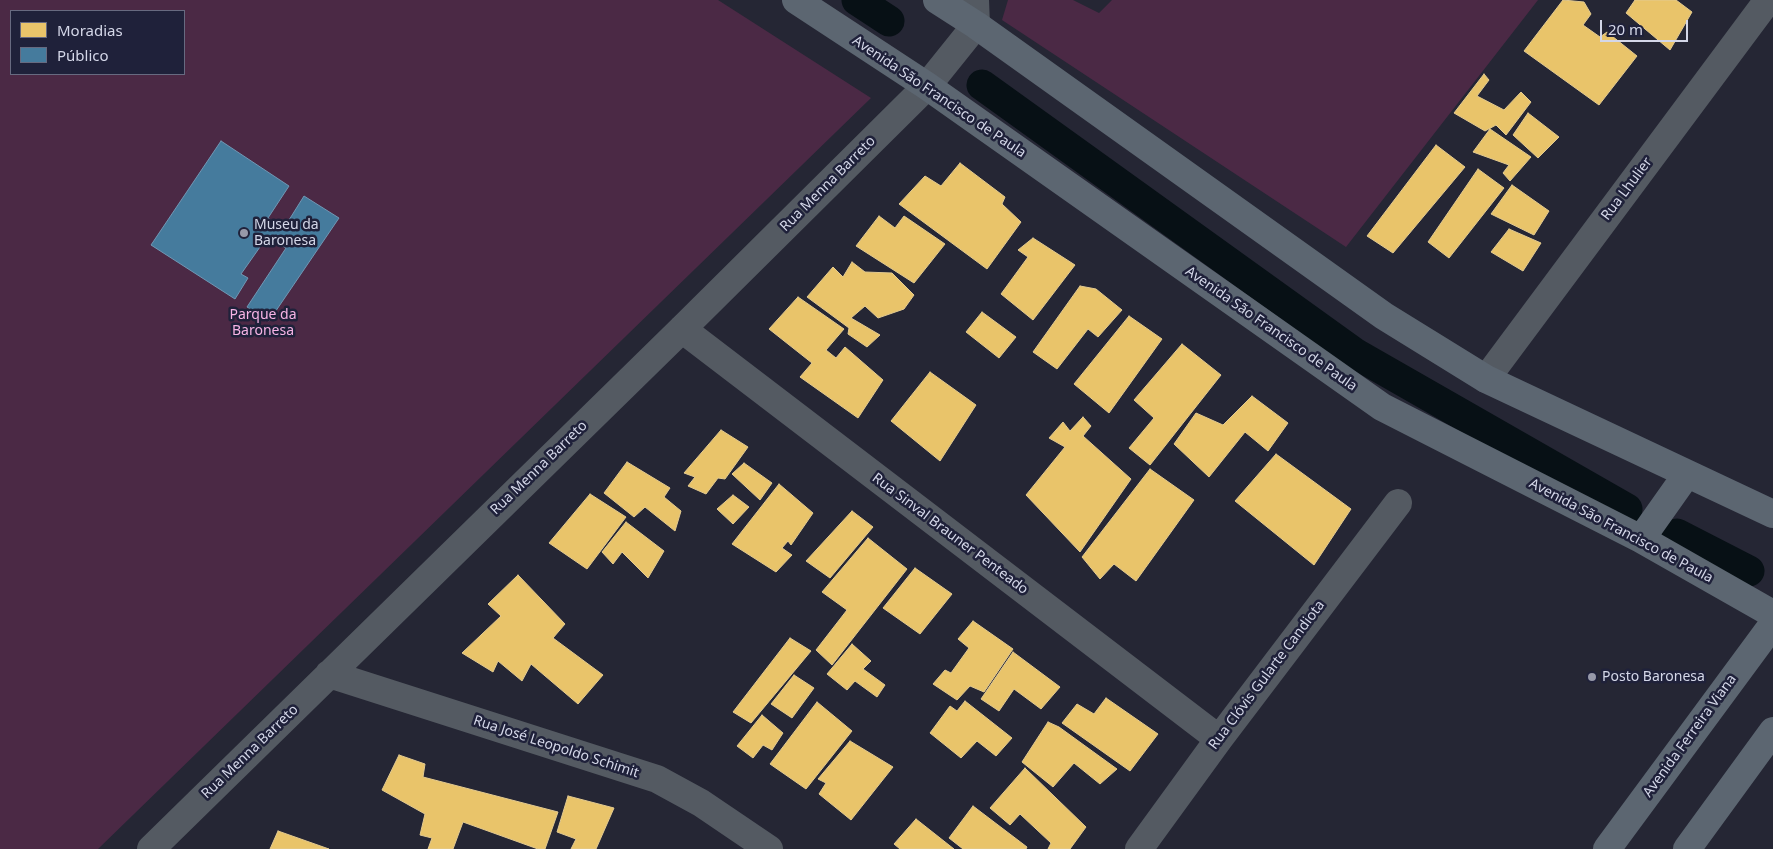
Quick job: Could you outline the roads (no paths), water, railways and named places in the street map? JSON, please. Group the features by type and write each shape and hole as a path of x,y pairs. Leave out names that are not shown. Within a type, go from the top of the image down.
{"main road":[{"name":"Avenida São Francisco de Paula","path":"796,0 927,86 1382,407 1634,535 1773,614"},
{"path":"937,0 976,13 1384,316 1486,379 1773,514"},
{"path":"1634,535 1678,470"},
{"name":"Avenida Ferreira Viana","path":"1607,849 1773,624"},
{"path":"1687,849 1773,731"},
{"path":"1737,780 1773,754"}],"street":[{"name":"Rua Lhulier","path":"1486,379 1768,0"},
{"name":"Rua Menna Barreto","path":"151,849 682,329 927,86 976,13"},
{"name":"Rua Sinval Brauner Penteado","path":"682,329 1219,739"},
{"name":"Rua Clóvis Gularte Candiota","path":"1139,849 1219,739 1398,503"},
{"name":"Rua José Leopoldo Schimit","path":"329,674 657,779 701,803 769,849"}],"waterway":[{"path":"857,0 889,21"},
{"path":"982,85 1356,354 1627,509"},
{"path":"1677,534 1749,571"}],"place":[{"name":"Museu da Baronesa","path":"244,233"},
{"name":"Posto Baronesa","path":"1592,677"}],"park label":[{"name":"Parque da Baronesa","path":"263,324"}]}
